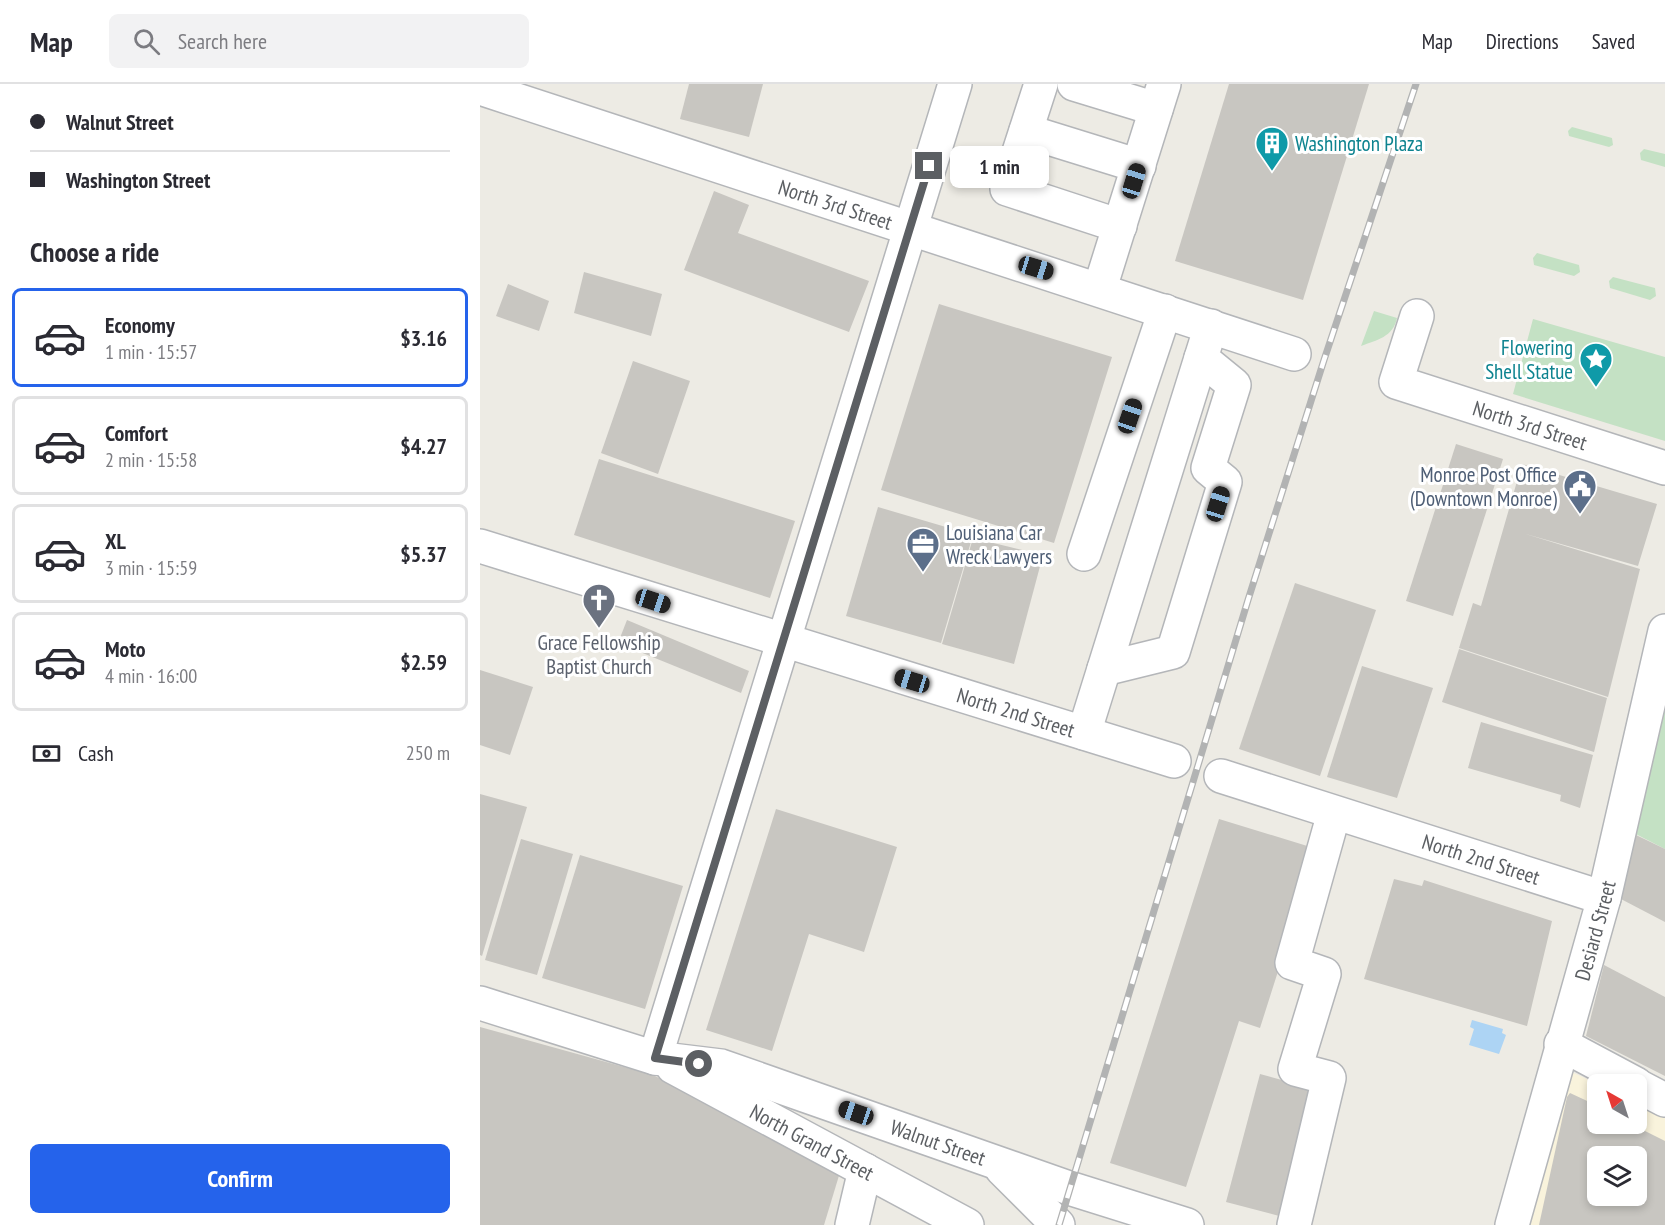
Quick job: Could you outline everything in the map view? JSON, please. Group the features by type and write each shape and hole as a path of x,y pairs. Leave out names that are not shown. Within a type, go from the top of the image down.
{"street":[{"path":"655,1058 955,84"},
{"path":"1041,84 1007,189 1120,226"},
{"path":"1074,84 1160,97 1100,288"},
{"name":"North 3rd Street","path":"480,88 1100,288 1294,354"},
{"path":"1026,131 1139,166"},
{"path":"1084,554 1165,310"},
{"name":"North 3rd Street","path":"1417,316 1396,382 1665,468"},
{"path":"1084,733 1211,326"},
{"path":"1104,669 1173,652 1225,482 1208,468 1234,385 1201,358"},
{"path":"1102,500 1152,514"},
{"name":"North 2nd Street","path":"480,546 1174,761"},
{"name":"Desiard Street","path":"1512,1225 1561,1044 1604,898 1665,631"},
{"name":"North 2nd Street","path":"1221,776 1604,898"},
{"path":"1294,1225 1329,1078 1295,1069 1324,974 1292,963 1334,813"},
{"name":"Walnut Street","path":"480,1003 655,1058 721,1066 1069,1188 1187,1225"},
{"path":"1561,1044 1616,1074"},
{"name":"North Grand Street","path":"655,1058 967,1225"},
{"path":"1647,1091 1665,1100"},
{"path":"992,1160 1016,1181 1058,1225"},
{"path":"852,1225 865,1170"}],"shaded area":[{"path":"1567,1070 1587,1079 1587,1134 1647,1134 1647,1108 1665,1117 1665,1225 1528,1225"}],"green space":[{"path":"1572,127 1612,138 1613,145 1609,147 1569,136 1568,131"},
{"path":"1644,149 1665,154 1665,167 1641,160 1640,153"},
{"path":"1537,253 1579,265 1580,272 1574,276 1534,265 1533,258"},
{"path":"1613,277 1655,288 1656,296 1650,300 1610,288 1609,281"},
{"path":"1374,311 1397,318 1395,324 1384,337 1361,346"},
{"path":"1533,319 1665,357 1665,441 1513,394"},
{"path":"1665,696 1665,849 1628,830"}],"water":[{"path":"1472,1020 1503,1029 1502,1033 1506,1035 1499,1054 1469,1045 1474,1029 1470,1027"}],"building":[{"path":"689,84 763,84 749,137 680,119"},
{"name":"Washington Plaza","path":"1229,84 1369,84 1303,300 1175,261"},
{"path":"714,191 749,205 738,233 869,281 849,332 684,270"},
{"path":"584,272 662,294 651,336 574,313"},
{"path":"508,284 549,301 539,331 496,316"},
{"path":"939,304 1112,357 1054,543 881,490"},
{"path":"633,361 690,381 658,474 601,453"},
{"path":"1456,444 1503,459 1453,616 1406,601"},
{"path":"599,459 795,521 770,598 574,535"},
{"path":"1522,464 1657,504 1638,566 1522,533 1640,569 1608,697 1459,648 1473,603 1481,606"},
{"path":"878,507 973,535 941,643 846,616"},
{"path":"973,538 1043,555 1014,664 942,644"},
{"path":"1295,583 1376,610 1320,776 1239,749"},
{"path":"627,620 749,671 741,693 618,643"},
{"path":"1459,649 1607,698 1594,752 1442,702"},
{"path":"1362,666 1433,688 1397,798 1327,777"},
{"path":"480,670 533,687 510,755 480,745"},
{"path":"1481,722 1593,755 1580,808 1560,801 1561,795 1468,768"},
{"path":"480,794 527,807 482,956 480,955"},
{"path":"776,809 897,847 864,952 809,934 772,1051 706,1030"},
{"path":"1219,819 1317,849 1260,1028 1239,1021 1186,1187 1110,1163"},
{"path":"1636,835 1665,849 1665,922 1619,898"},
{"path":"521,839 573,854 537,975 485,960"},
{"path":"580,855 683,886 645,1009 542,978"},
{"path":"1394,879 1422,886 1424,880 1552,921 1527,1026 1364,979"},
{"path":"1604,965 1665,997 1665,1076 1586,1036"},
{"path":"480,1027 653,1075 841,1169 824,1225 480,1225"},
{"path":"1260,1074 1318,1090 1283,1217 1226,1202"},
{"path":"1570,1093 1587,1101 1587,1134 1647,1134 1647,1132 1665,1141 1665,1225 1539,1225 1567,1097"}],"railway":[{"path":"1059,1225 1248,600 1324,360 1416,84"}],"place":[{"name":"Washington Plaza","path":"1272,172"},
{"name":"Flowering Shell Statue","path":"1596,388"},
{"name":"Monroe Post Office (Downtown Monroe)","path":"1580,515"},
{"name":"Louisiana Car Wreck Lawyers","path":"923,573"},
{"name":"Grace Fellowship Baptist Church","path":"599,629"}],"route":[{"path":"699,1064 655,1058 929,166"}]}
